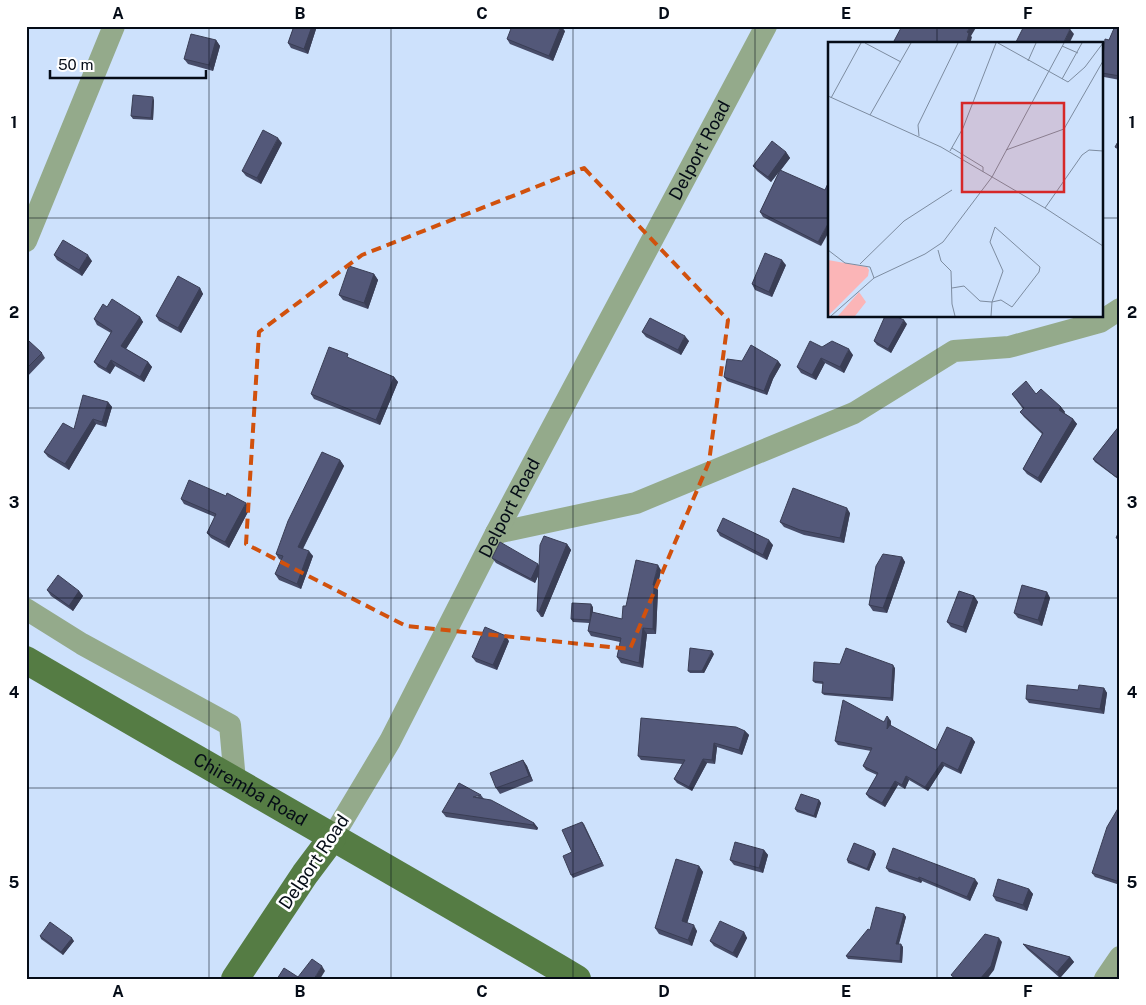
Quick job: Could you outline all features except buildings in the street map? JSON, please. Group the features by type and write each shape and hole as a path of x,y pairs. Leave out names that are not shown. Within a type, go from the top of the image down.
{"main road":[{"name":"Chiremba Road","path":"26,660 332,838 449,902 577,979"},
{"name":"Delport Road","path":"235,979 305,874 332,838"}],"street":[{"path":"26,241 114,26"},
{"name":"Delport Road","path":"332,838 390,741 496,534 766,26"},
{"path":"496,534 636,503 854,413 954,351 1009,347 1100,322 1120,309"},
{"path":"26,609 82,644 230,725 235,781"},
{"path":"1105,979 1120,957"}],"highlighted area":[{"path":"584,168 728,320 709,462 630,649 406,626 246,544 259,332 362,255"}]}
